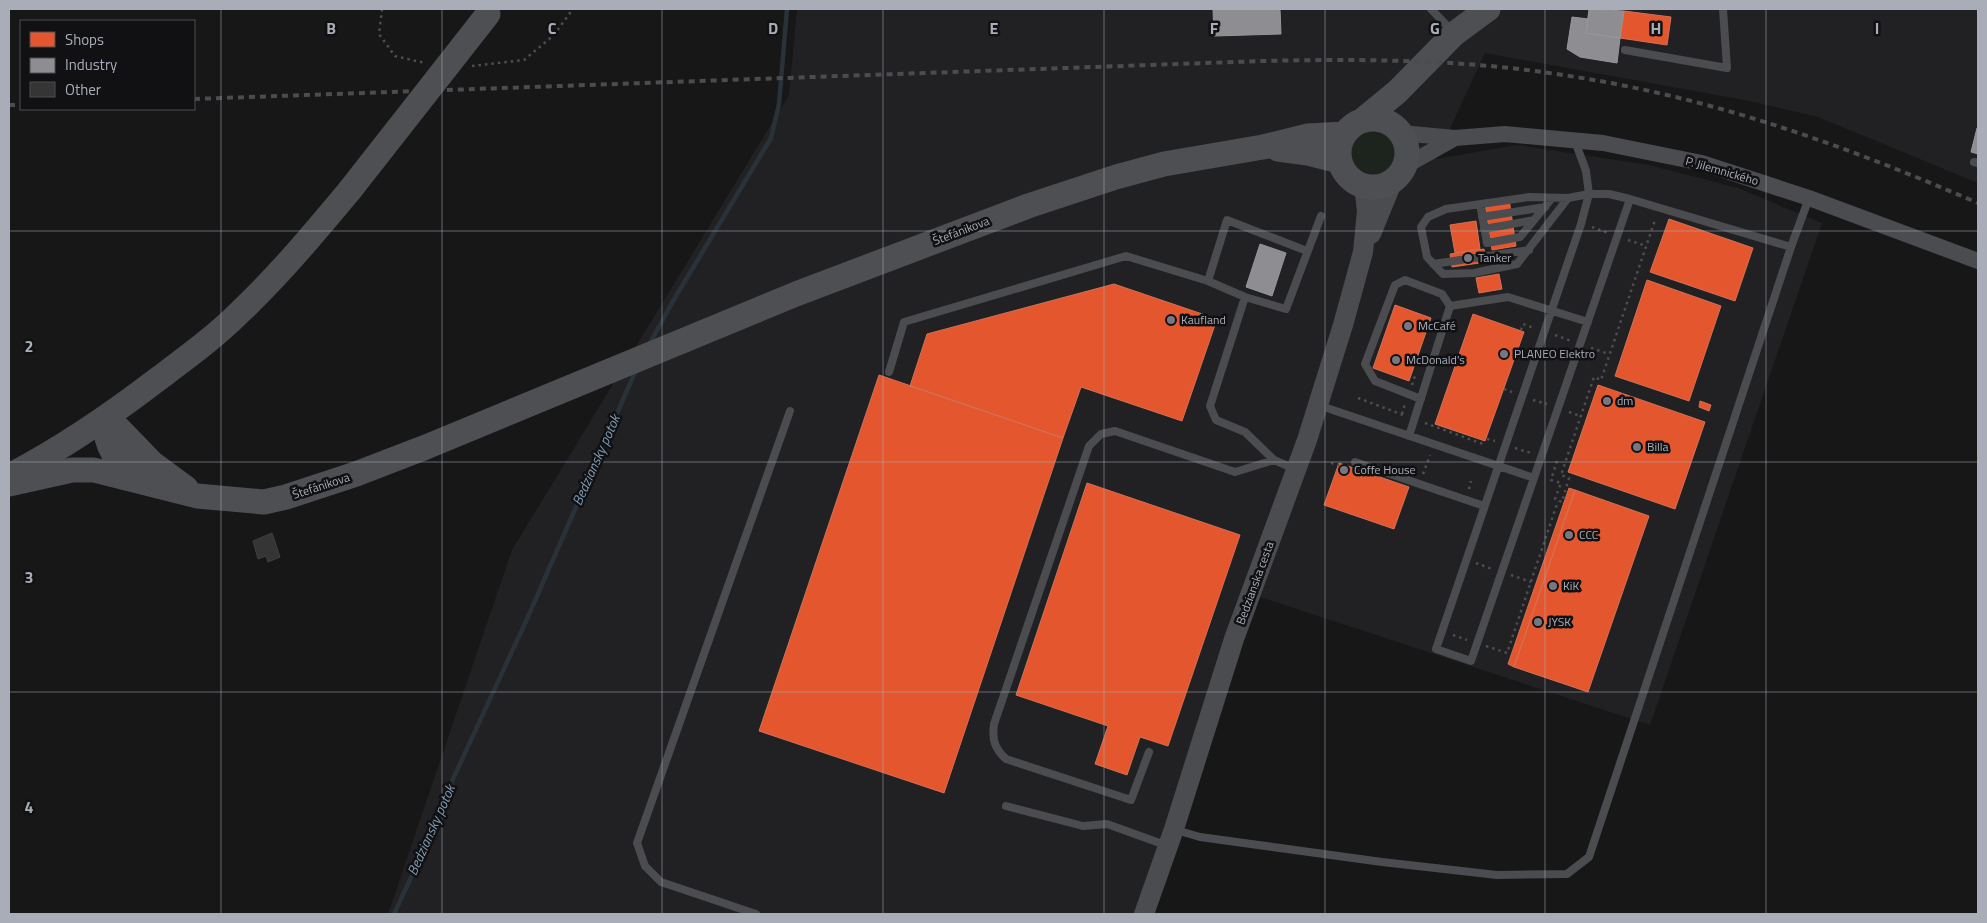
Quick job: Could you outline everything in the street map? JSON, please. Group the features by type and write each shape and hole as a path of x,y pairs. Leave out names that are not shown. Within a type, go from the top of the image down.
{"main road":[{"path":"1364,120 1397,92 1454,34 1488,9"},
{"path":"9,476 42,458 104,419 181,362 239,314 296,254 350,190 490,12"},
{"path":"1396,129 1397,92"},
{"path":"1376,118 1396,129 1406,142 1407,151 1399,173 1377,187 1364,186 1348,176 1340,161 1339,150 1344,134 1353,125 1364,120 1376,118"},
{"path":"1263,147 1308,136 1344,134"},
{"path":"1263,147 1308,153 1340,161"},
{"name":"Štefánikova","path":"150,474 197,496 264,502 286,497 356,474 426,447 796,294 1028,206 1116,177 1164,164 1263,147"},
{"path":"134,397 133,420 150,474"},
{"path":"104,419 106,437 117,460 124,468 150,474"},
{"path":"9,484 72,470 150,474"}],"street":[{"name":"P. Jilemnického","path":"1396,129 1455,138 1505,134 1603,143 1702,163 1809,198 1978,262"},
{"name":"P. Jilemnického","path":"1399,173 1455,138"},
{"name":"Bedzianska cesta","path":"1363,252 1399,173"},
{"name":"Bedzianska cesta","path":"1144,914 1171,838 1234,639 1296,470 1344,325 1363,252 1368,211 1364,186"}],"lane":[{"path":"1431,9 1454,34"},
{"path":"1625,50 1727,68 1723,9"},
{"path":"1575,140 1586,171 1589,194 1581,224 1521,395 1436,649 1471,661 1630,199"},
{"path":"1568,198 1516,264 1474,273 1443,274 1427,257 1421,227 1428,216 1446,209 1529,197 1568,198 1589,194 1609,194 1630,199 1791,247"},
{"path":"1480,204 1487,243 1520,237 1552,198"},
{"path":"1006,806 1084,826 1107,824 1171,838 1200,837 1382,862 1498,875 1567,874 1589,857 1791,247 1809,198"},
{"path":"1482,217 1545,207"},
{"path":"889,372 904,322 1126,256 1208,281 1245,297 1286,309 1321,216"},
{"path":"1208,281 1227,220 1307,251"},
{"path":"1484,229 1534,220"},
{"path":"1433,264 1528,250"},
{"path":"1420,399 1374,381 1365,364 1395,285 1405,280 1442,294 1450,306"},
{"path":"1245,297 1210,406 1216,420 1245,432 1274,460 1296,470"},
{"path":"1450,306 1508,297 1588,322"},
{"path":"1409,436 1450,306"},
{"path":"1318,406 1534,478"},
{"path":"756,914 661,882 645,866 636,843 790,412"},
{"path":"1149,752 1131,800 1006,758 998,752 992,738 994,724 1089,446 1101,434 1115,431 1235,472 1274,460"},
{"path":"1355,462 1484,506"}],"path":[{"path":"1558,500 1562,502 1569,478 1561,475 1580,416 1594,377 1601,380 1655,220"},
{"path":"1581,224 1611,234"},
{"path":"1624,239 1646,246"},
{"path":"1521,330 1523,324 1538,329"},
{"path":"1551,334 1574,342"},
{"path":"1587,346 1609,354"},
{"path":"1504,389 1580,416"},
{"path":"1487,439 1564,464"},
{"path":"1507,653 1558,500 1555,499 1561,484 1551,480 1557,461"},
{"path":"1331,463 1340,466"}],"shaded area":[{"path":"797,9 1978,9 1978,183 1818,117 1750,101 1485,53 1436,159 1517,145 1649,165 1738,188 1822,223 1650,725 1248,593 1144,914 388,914 512,550 789,95"},
{"path":"1370,130 1378,130 1390,136 1396,152 1390,168 1378,174 1370,174 1358,168 1352,156 1352,148 1358,136"}],"building: Shops":[{"path":"1624,11 1671,17 1667,45 1620,38"},
{"path":"1509,199 1516,246 1492,250 1485,203"},
{"path":"1669,219 1753,248 1735,301 1650,272"},
{"name":"Tanker","path":"1476,221 1480,249 1455,253 1450,225"},
{"name":"Tanker","path":"1484,249 1486,262 1452,267 1450,254"},
{"path":"1499,274 1502,289 1479,293 1476,278"},
{"path":"1647,280 1721,306 1689,401 1615,376"},
{"path":"1114,284 1217,319 1182,421 1081,387 1063,438 910,386 927,334"},
{"path":"1395,305 1431,318 1409,381 1373,368"},
{"path":"1473,314 1524,332 1485,441 1435,424"},
{"path":"879,375 1063,438 944,793 759,731"},
{"name":"Billa","path":"1598,385 1705,422 1675,509 1568,472"},
{"path":"1700,401 1711,405 1709,411 1699,407"},
{"path":"1339,463 1409,487 1394,529 1324,505"},
{"path":"1087,483 1240,535 1168,746 1140,737 1127,775 1095,764 1108,726 1016,695"},
{"path":"1569,488 1575,490 1514,667 1508,664"},
{"path":"1575,490 1649,516 1588,692 1514,667"}],"building: Industry":[{"path":"1213,9 1280,9 1281,34 1214,36"},
{"path":"1589,9 1624,11 1620,38 1586,33"},
{"path":"1572,17 1588,19 1586,33 1620,38 1617,63 1580,57 1567,49"},
{"path":"1978,128 1978,154 1971,152"},
{"path":"1260,244 1286,253 1272,296 1246,287"}],"building: Other":[{"path":"272,533 280,557 268,562 266,556 258,559 253,541"}],"waterway":[{"name":"Bedziansky potok","path":"649,345 673,301 771,138 779,104 787,9"},
{"name":"Bedziansky potok","path":"394,914 428,841 453,779 527,619 636,370"}],"railway":[{"path":"195,99 1262,61 1370,60 1478,65 1513,68 1606,82 1715,107 1768,123 1873,160 1978,203"},
{"path":"9,105 20,105"}],"place":[{"name":"Tanker","path":"1468,258"},
{"name":"Kaufland","path":"1171,320"},
{"name":"McCafé","path":"1408,326"},
{"name":"PLANEO Elektro","path":"1504,354"},
{"name":"McDonald's","path":"1396,360"},
{"name":"dm","path":"1607,401"},
{"name":"Billa","path":"1637,447"},
{"name":"Coffe House","path":"1344,470"},
{"name":"CCC","path":"1569,535"},
{"name":"KiK","path":"1553,586"},
{"name":"JYSK","path":"1538,622"}]}
